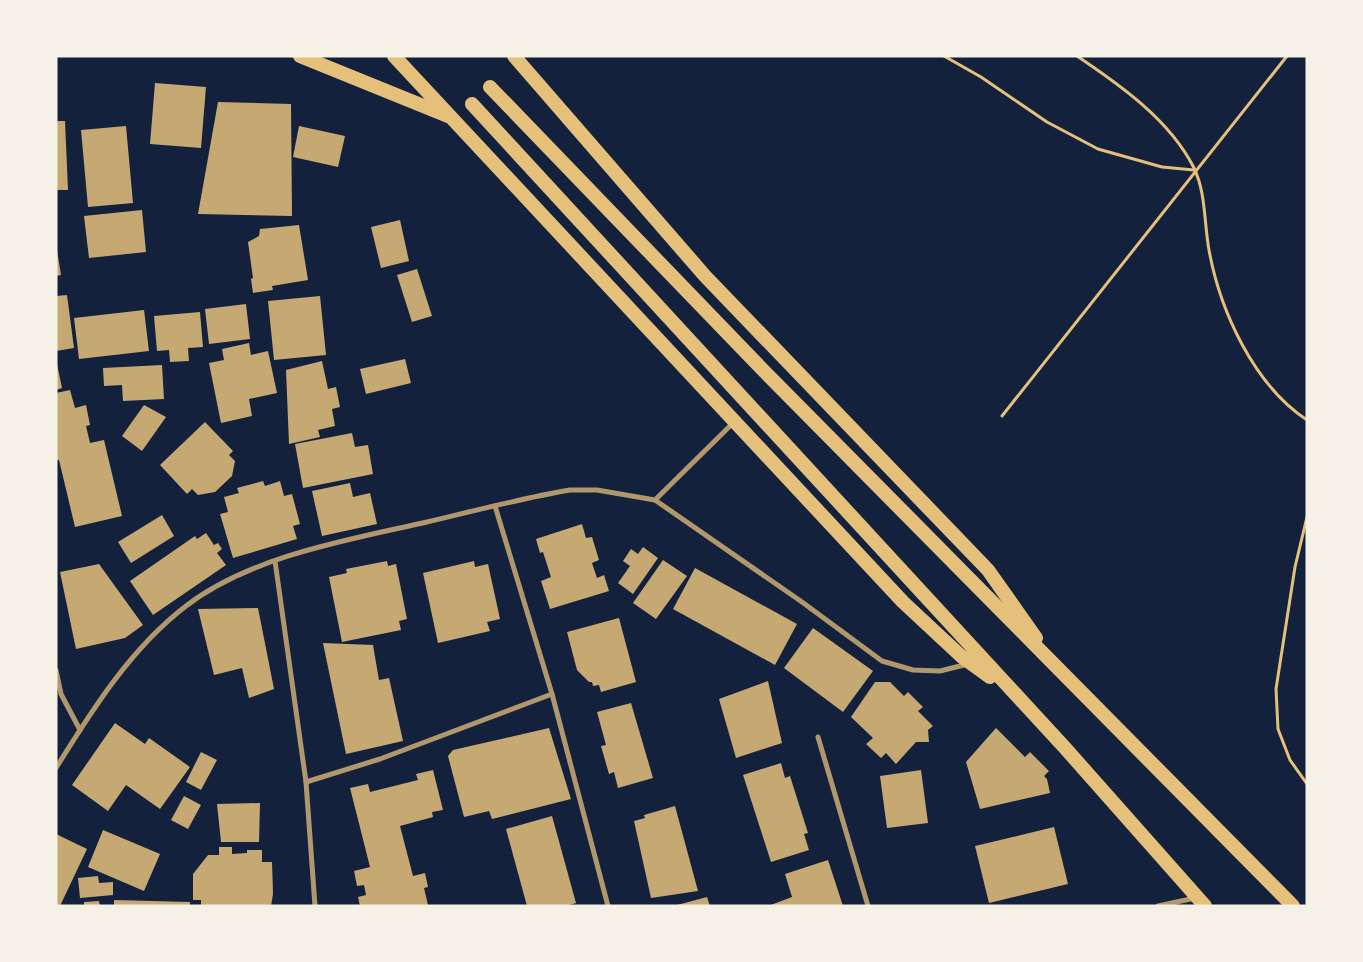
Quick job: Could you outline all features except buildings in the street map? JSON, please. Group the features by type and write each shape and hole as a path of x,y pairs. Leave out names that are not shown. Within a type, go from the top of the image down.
{"highway":[{"path":"300,56 453,118"},
{"path":"394,56 904,602 971,663 1016,696"},
{"path":"514,56 705,276 988,570 1061,673"},
{"path":"490,87 761,368 1293,906"},
{"path":"472,104 1016,696 1201,902"}],"street":[{"path":"655,500 735,420"},
{"path":"56,768 112,684 141,649 186,606 245,574 320,546 570,490 597,490 655,500 802,602 882,661 913,670 940,671 971,663"},
{"path":"495,506 552,694 608,906"},
{"path":"276,561 306,782 315,906"},
{"path":"56,670 61,694 80,730"},
{"path":"306,782 380,759 552,694"},
{"path":"818,737 868,906"},
{"path":"1158,906 1201,902"}],"path":[{"path":"944,56 981,77 1064,132 1098,149 1162,167 1195,170"},
{"path":"1077,56 1111,79 1162,124 1186,154 1195,170 1202,194 1209,251 1231,324 1262,376 1295,413 1307,420"},
{"path":"1002,416 1287,56"},
{"path":"1307,517 1295,567 1276,689 1278,730 1290,760 1307,784"}]}
